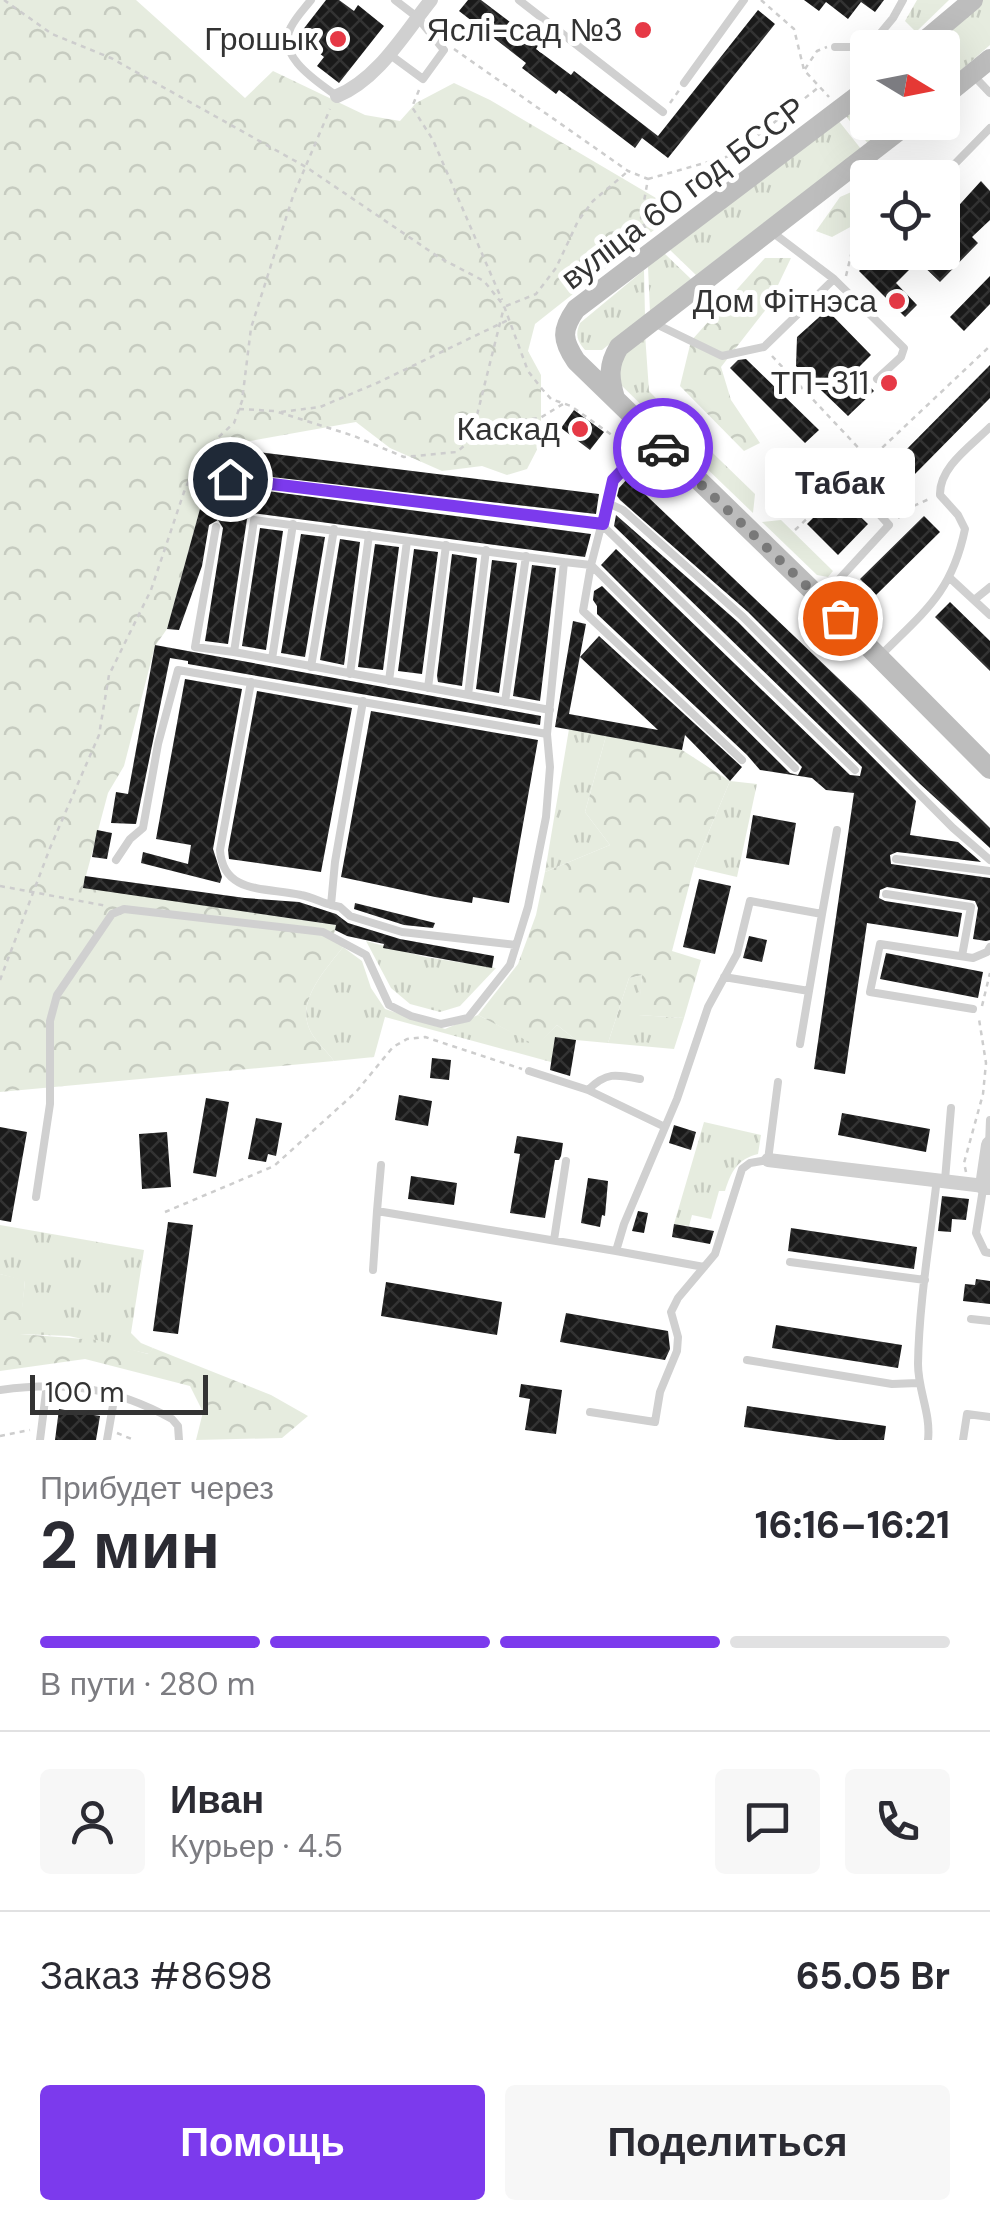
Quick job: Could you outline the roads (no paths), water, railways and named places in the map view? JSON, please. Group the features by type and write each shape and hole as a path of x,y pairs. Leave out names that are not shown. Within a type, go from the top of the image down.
{"main road":[{"path":"937,30 973,0"},
{"path":"960,85 990,59"},
{"name":"вуліца 60 год БССР","path":"614,398 576,361 564,342 564,325 576,309 850,102"},
{"path":"886,140 619,347 611,360 609,378 614,398 821,598 990,769"}],"street":[{"path":"337,96 357,88 431,0"},
{"path":"768,1160 981,1185 989,1146"}],"lane":[{"path":"311,0 288,30 288,45 302,70 337,96"},
{"path":"388,54 423,79 444,50 417,17 395,0"},
{"path":"519,0 663,112"},
{"path":"684,83 744,0"},
{"path":"834,47 869,47 904,0"},
{"path":"973,75 990,93"},
{"path":"959,160 990,128"},
{"path":"768,229 834,278 904,348 900,357 876,379"},
{"path":"660,326 722,356 764,348 834,278"},
{"path":"879,657 935,601 951,579 965,529 940,495 944,473 990,427"},
{"path":"653,438 613,480 582,610 742,760"},
{"path":"230,479 603,524 854,770"},
{"path":"608,503 622,510 743,617 953,828 990,860"},
{"path":"821,598 889,526 872,506"},
{"path":"234,652 254,520 592,565 795,768"},
{"path":"272,659 293,524"},
{"path":"216,527 195,646 550,710"},
{"path":"311,666 334,529"},
{"path":"350,674 369,534"},
{"path":"389,681 407,540"},
{"path":"428,688 446,545"},
{"path":"468,696 486,550"},
{"path":"505,702 526,556"},
{"path":"36,1197 50,1104 50,1021 57,995 112,914 124,908 323,932 366,955 390,1005 441,1024 468,1018 488,997 510,965 528,907 546,818 550,767 547,734 564,562"},
{"path":"951,579 990,616"},
{"path":"974,600 990,587"},
{"path":"116,860 143,828 158,744 178,670 547,734"},
{"path":"251,682 220,850 227,876 240,885 302,895 340,907 350,916 402,932 516,946"},
{"path":"332,905 335,862 364,701"},
{"path":"800,1044 837,830"},
{"path":"896,859 990,871"},
{"path":"886,894 970,907 962,956"},
{"path":"616,1251 708,1007 736,954 750,902 822,914"},
{"path":"973,1009 870,992 880,944 973,958 990,948"},
{"path":"724,977 809,992"},
{"path":"529,1071 588,1090 665,1127"},
{"path":"588,1090 602,1076 640,1079"},
{"path":"590,1412 655,1422 660,1392 677,1351 671,1312 715,1254 742,1169 750,1163 768,1160 778,1082"},
{"path":"928,1440 930,1422 918,1383 925,1280 951,1108"},
{"path":"989,1146 990,1120"},
{"path":"554,1240 566,1161"},
{"path":"373,1270 381,1165"},
{"path":"981,1185 976,1233 985,1252 990,1253"},
{"path":"377,1211 704,1267"},
{"path":"790,1262 925,1280"},
{"path":"972,1319 990,1321"},
{"path":"747,1360 892,1384 918,1383"},
{"path":"40,1440 48,1384"},
{"path":"0,1390 48,1384 115,1394 172,1419 178,1426 179,1440"},
{"path":"108,1435 115,1394"},
{"path":"963,1440 967,1414 990,1417"}],"place":[{"name":"Яслі-сад №3","path":"643,30"},
{"name":"Грошык","path":"338,39"},
{"name":"Дом Фітнэса","path":"897,301"},
{"name":"ТП-311","path":"889,383"},
{"name":"Каскад","path":"580,429"},
{"name":"Табак","path":"840,618"}]}
